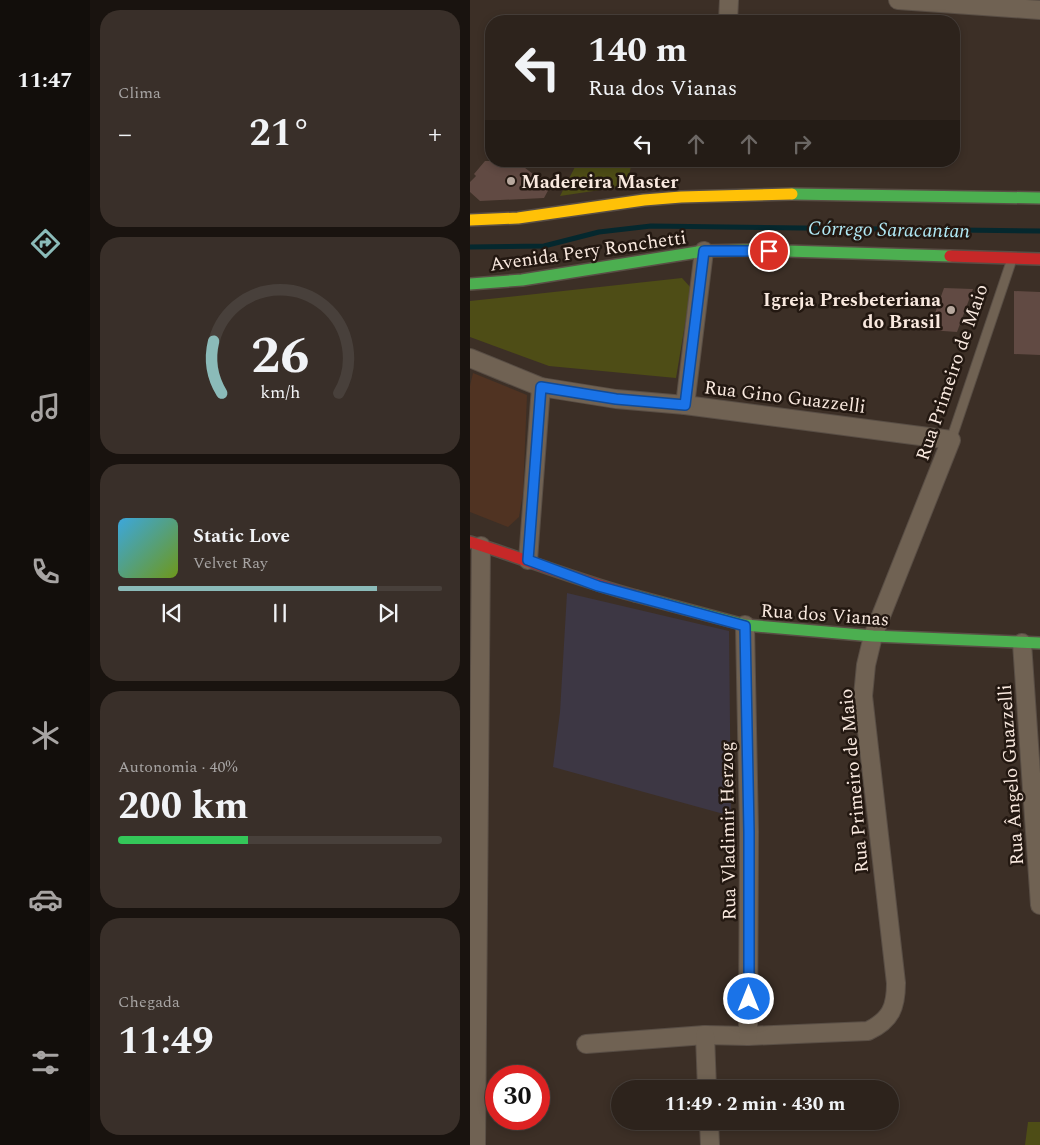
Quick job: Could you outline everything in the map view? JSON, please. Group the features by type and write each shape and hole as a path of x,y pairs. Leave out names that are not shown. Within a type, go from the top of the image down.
{"main road":[{"path":"470,220 518,218 682,197 759,194 1040,198"},
{"name":"Avenida Pery Ronchetti","path":"470,284 522,280 704,251 750,250 1040,259"},
{"name":"Rua dos Vianas","path":"476,544 528,560 598,586 745,626 873,636 1040,643"}],"street":[{"path":"728,0 728,15"},
{"path":"898,0 1040,10"},
{"path":"685,405 704,251"},
{"name":"Rua Gino Guazzelli","path":"470,358 541,387 616,399 685,405 951,440"},
{"path":"528,560 541,387"},
{"name":"Rua Primeiro de Maio","path":"586,1044 704,1036 868,1031 879,1026 890,1015 896,999 896,983 863,696 866,665 873,636 885,602 951,440"},
{"path":"476,544 476,1145"},
{"name":"Rua Vladimir Herzog","path":"745,626 749,832 748,1036"},
{"name":"Rua Ângelo Guazzelli","path":"1022,643 1040,905"},
{"path":"704,1036 706,1080"},
{"path":"709,1130 710,1145"}],"lane":[{"name":"Rua Primeiro de Maio","path":"951,440 1012,257"}],"shaded area":[{"path":"575,167 631,167 627,186 560,196"},
{"path":"682,278 691,288 676,378 549,366 470,337 470,301"},
{"path":"473,373 527,395 523,493 519,517 508,527 470,512 470,386"},
{"path":"567,593 729,631 731,816 553,767 560,712"},
{"path":"1028,1122 1040,1122 1040,1145 1025,1145"}],"building":[{"name":"Madereira Master","path":"485,161 485,167 524,167 550,187 544,198 480,201 470,192 470,182 476,176 474,174"},
{"name":"Igreja Presbeteriana do Brasil","path":"944,288 973,289 957,332 929,330"},
{"path":"1014,291 1040,292 1040,355 1014,354"}],"waterway":[{"name":"Córrego Saracantan","path":"470,247 544,246 599,232 651,226 1040,231"}],"traffic: fast":[{"path":"792,194 1040,198"},
{"path":"470,284 522,280 704,251 750,250 950,256"},
{"path":"636,596 745,625 873,636 1040,643"}],"traffic: slow":[{"path":"470,220 518,218 644,200 681,197 792,194"}],"traffic: jam":[{"path":"950,256 1040,259"},
{"path":"470,542 594,584 636,596"}],"place":[{"name":"Madereira Master","path":"511,181"},
{"name":"Igreja Presbeteriana do Brasil","path":"951,310"}],"route":[{"path":"749,999 749,832 745,626 598,586 528,560 541,387 616,399 685,405 700,270 704,251 769,251"}]}
